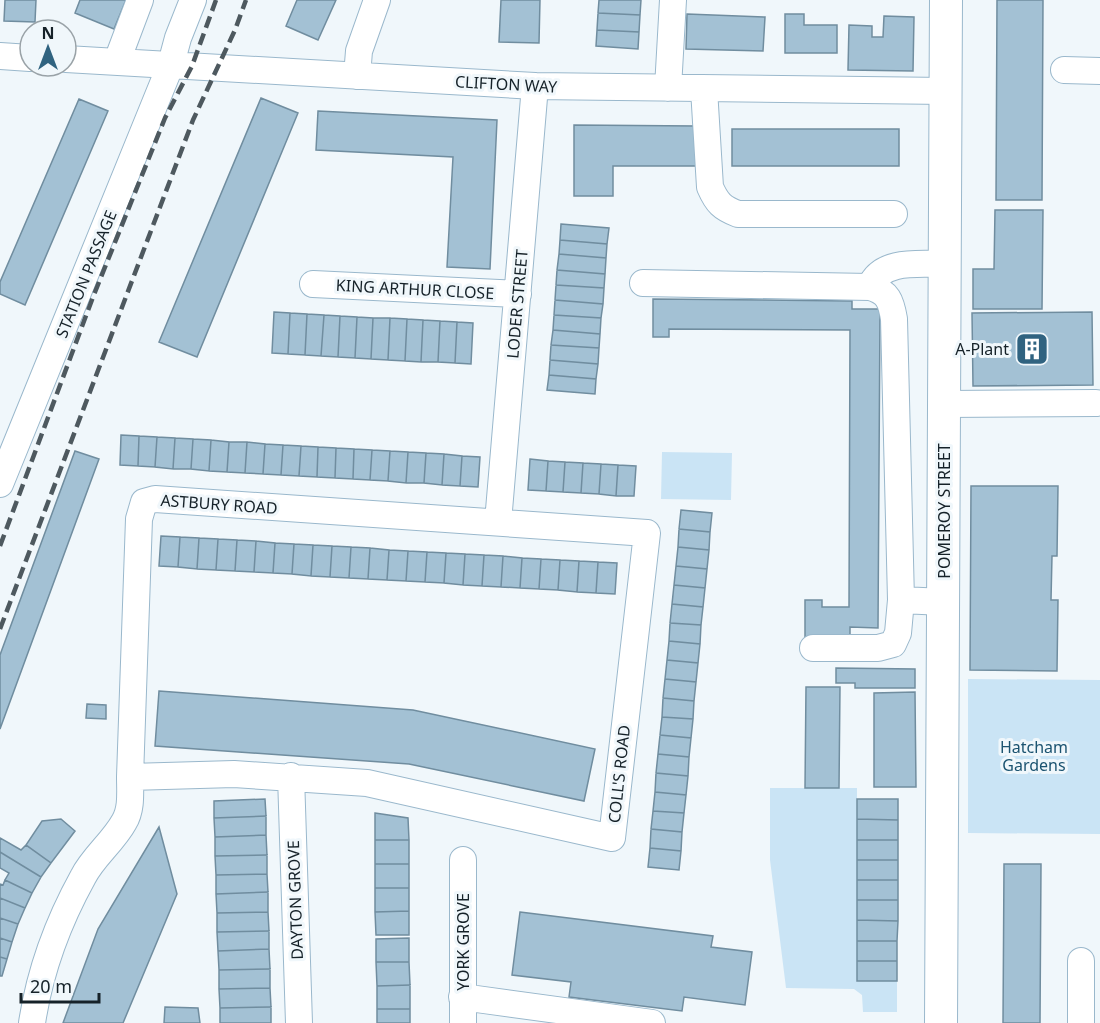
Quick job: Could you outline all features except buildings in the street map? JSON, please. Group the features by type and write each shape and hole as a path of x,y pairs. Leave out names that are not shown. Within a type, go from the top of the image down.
{"main road":[{"name":"POMEROY STREET","path":"941,1023 946,0"}],"street":[{"path":"117,61 140,0"},
{"name":"STATION PASSAGE","path":"0,484 171,64 178,38 193,0"},
{"path":"357,76 359,51 377,0"},
{"path":"668,88 673,0"},
{"path":"0,56 18,57"},
{"name":"CLIFTON WAY","path":"78,59 535,86 946,91"},
{"path":"1064,70 1100,70"},
{"name":"LODER STREET","path":"498,522 535,86"},
{"path":"704,89 710,187 716,201 725,209 738,214 894,214"},
{"path":"870,287 874,277 888,268 903,265 944,264"},
{"path":"643,283 870,287 883,291 891,302 894,319 901,600 898,633 893,644 878,648 813,648"},
{"name":"KING ARTHUR CLOSE","path":"313,284 518,294"},
{"path":"944,404 1095,403"},
{"name":"ASTBURY ROAD","path":"33,1023 39,981 59,922 84,873 125,821 130,804 139,519 144,502 155,499 498,522"},
{"name":"COLL'S ROAD","path":"291,776 367,783 612,838 647,532 498,522"},
{"path":"901,600 944,602"},
{"path":"130,777 234,774 291,776"},
{"name":"DAYTON GROVE","path":"291,776 299,1023"},
{"name":"YORK GROVE","path":"463,860 463,1023"},
{"path":"1081,961 1081,1023"},
{"path":"462,997 652,1023"}],"green space":[{"path":"662,452 732,453 731,500 661,499"},
{"name":"Hatcham Gardens","path":"968,679 1100,680 1100,834 968,833"},
{"path":"770,788 857,788 857,980 897,981 897,1012 863,1012 862,995 854,989 786,988 770,860"}],"railway":[{"path":"0,546 93,297 165,118 192,66 216,0"},
{"path":"0,629 193,120 235,30 246,0"}],"place":[{"name":"A-Plant","path":"1032,349"}]}
